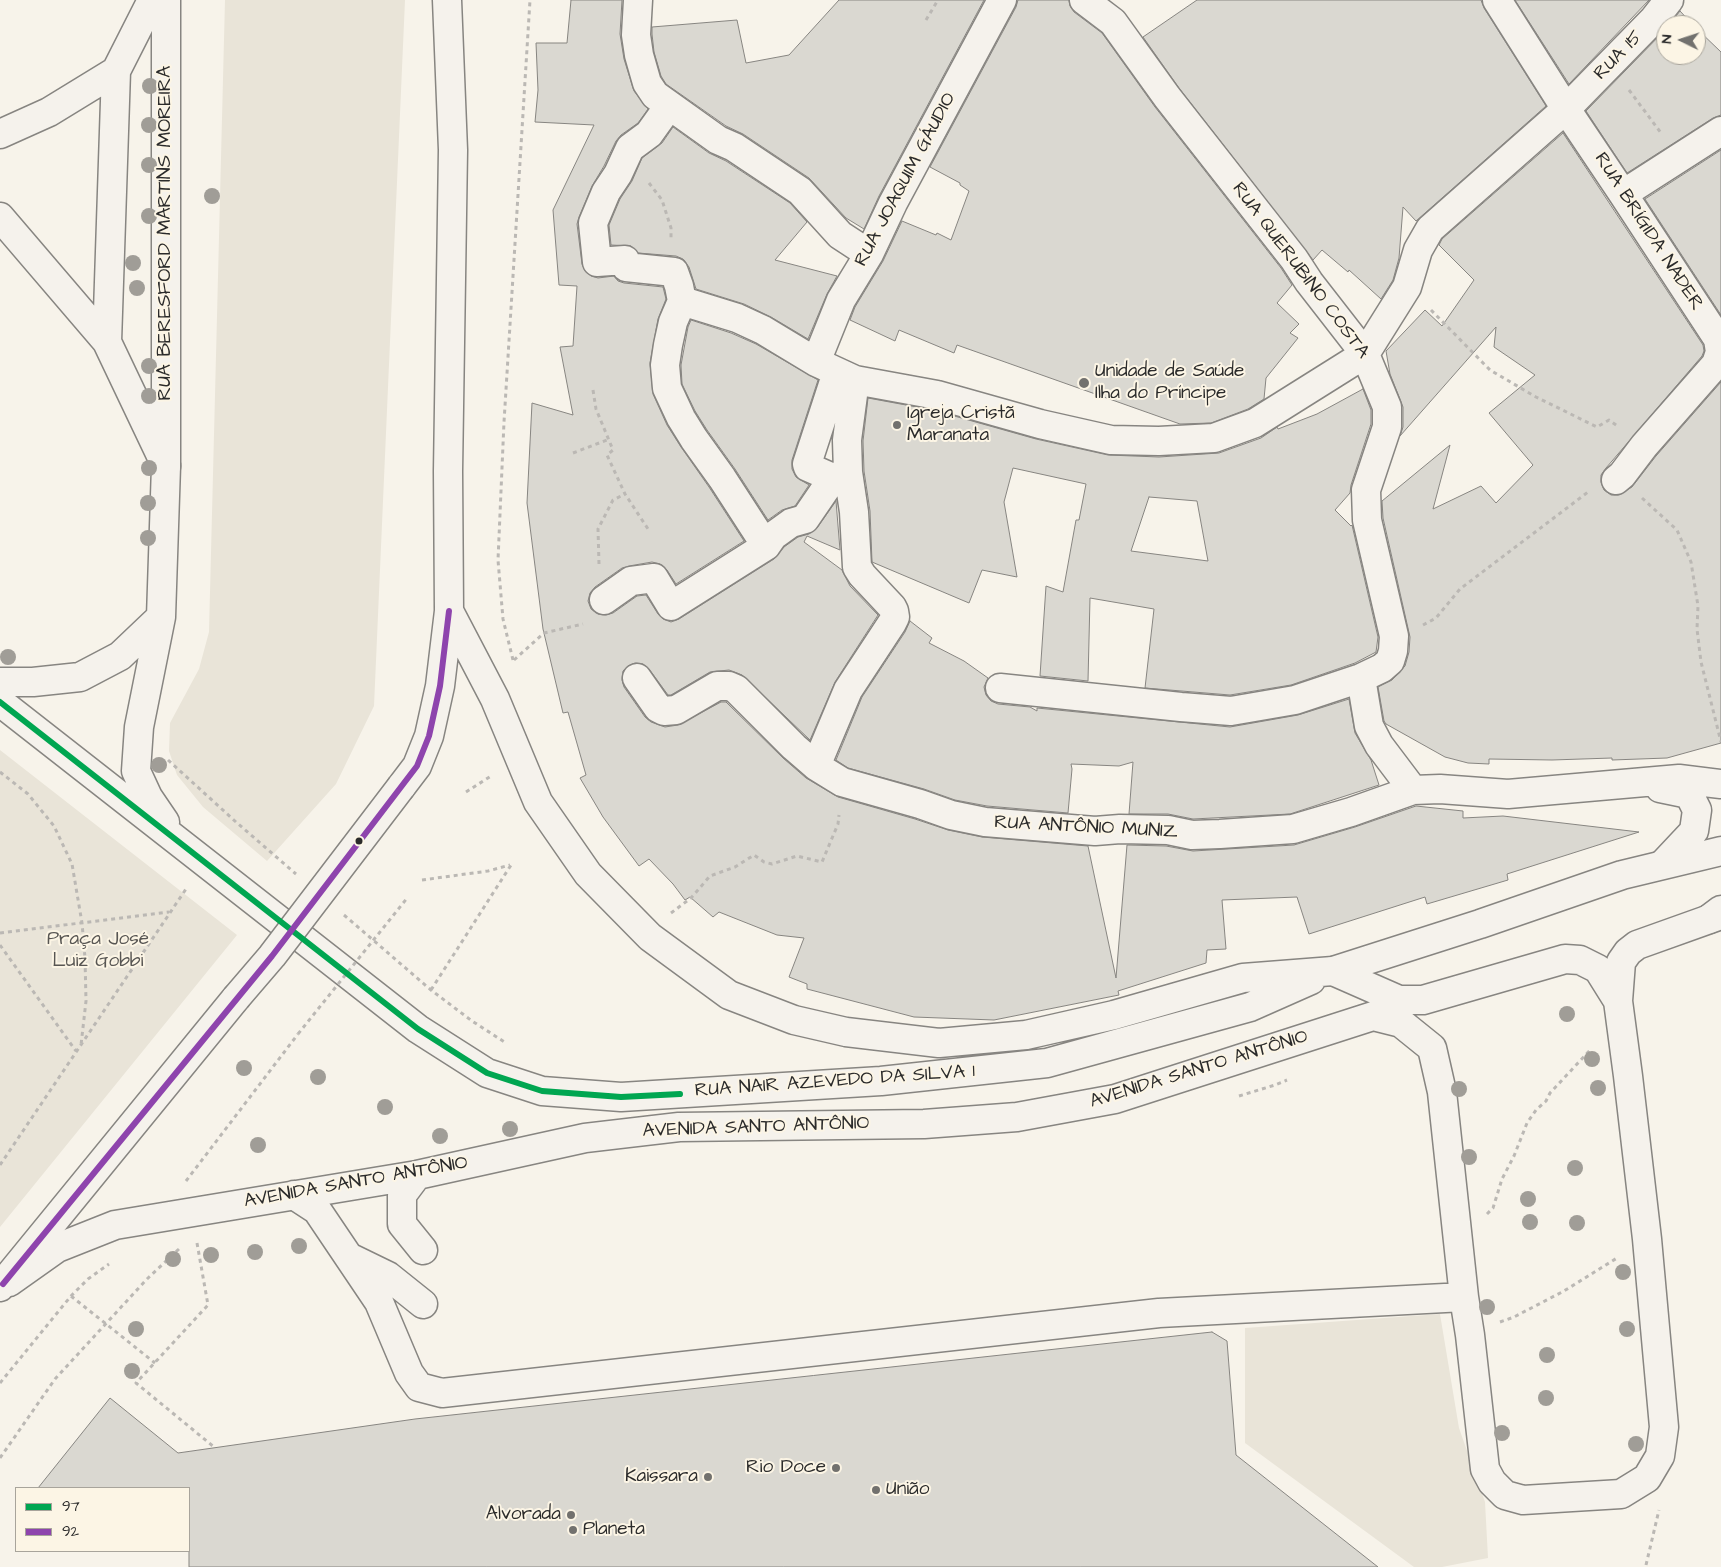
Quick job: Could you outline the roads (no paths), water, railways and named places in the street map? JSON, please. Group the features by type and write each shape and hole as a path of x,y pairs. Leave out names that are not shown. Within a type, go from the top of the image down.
{"street":[{"path":"107,342 116,71 152,0"},
{"name":"RUA BERESFORD MARTINS MOREIRA","path":"166,0 166,466 161,617 139,727 136,771 148,797 175,838"},
{"path":"0,1288 272,956 417,766 429,736 440,686 449,611 448,471 454,150 447,0"},
{"path":"638,0 636,35 642,68 647,83 655,95 718,140 734,148 800,191 840,235 869,254"},
{"name":"RUA JOAQUIM GÁUDIO","path":"816,766 848,690 892,623 894,617 892,606 862,575 857,567 854,512 841,475 848,440 836,371 841,300 869,254 893,203 1002,0"},
{"name":"RUA BRÍGIDA NADER","path":"1497,0 1566,110 1624,194 1718,339 1720,352 1716,364 1619,477"},
{"name":"RUA 15","path":"1364,354 1407,287 1418,250 1430,229 1566,110 1654,19 1669,0"},
{"name":"RUA QUERUBINO COSTA","path":"1097,3 1113,22 1167,98 1294,259 1309,282 1364,354 1387,407 1387,427 1366,490 1367,520 1394,636 1393,651 1390,661 1382,668 1361,678"},
{"path":"0,134 49,112 116,71"},
{"path":"669,106 649,134 630,148 618,174 606,192 593,223 596,262 625,260 626,267 674,272 682,300 673,322 668,345 665,365 667,388 681,418 694,439 766,546"},
{"path":"1624,194 1721,131"},
{"name":"RUA BERESFORD MARTINS MOREIRA","path":"0,216 107,342 166,466"},
{"path":"682,300 737,318 763,330 836,371 937,395 1040,424 1112,440 1159,441 1214,438 1256,423 1364,354"},
{"path":"604,600 631,581 654,578 671,606 766,546 773,536 791,523 805,518 841,475 808,467 807,464 836,371"},
{"path":"449,611 496,699 538,802 588,874 650,937 729,995 803,1022 846,1032 939,1043 1026,1035 1114,1015 1244,978 1333,970 1480,924 1622,875 1721,851"},
{"path":"0,682 33,682 80,677 120,656 161,617"},
{"name":"RUA ANTÔNIO MUNIZ","path":"637,678 658,708 664,711 676,710 717,686 730,686 736,689 794,747 816,766 842,782 920,804 951,815 985,822 1095,831 1120,829 1168,830 1192,835 1294,829 1351,812 1413,790"},
{"path":"1000,688 1181,707 1231,710 1295,700 1361,678 1370,726 1379,745 1413,790 1508,794 1679,779 1721,784"},
{"name":"RUA NAIR AZEVEDO DA SILVA 1","path":"0,702 418,1029 487,1073 542,1091 622,1097 881,1081 1047,1063 1250,1006 1333,970"},
{"path":"1626,784 1689,794 1697,810 1694,831 1663,864"},
{"path":"294,1195 317,1210 379,1302 409,1373 419,1387 442,1392 1159,1314 1464,1297 1485,1469 1492,1482 1504,1495 1523,1500 1620,1494 1647,1478 1660,1456 1664,1427 1647,1239 1618,1001 1621,962 1628,952 1637,945 1717,915"},
{"path":"1333,970 1399,1000 1423,1000 1565,959 1580,960 1598,969 1618,1001"},
{"name":"AVENIDA SANTO ANTÔNIO","path":"0,1288 57,1248 115,1225 194,1222 294,1195 417,1175 585,1138 679,1127 924,1124 1017,1117 1116,1099 1372,1016 1401,1023 1432,1048 1442,1092 1464,1297"},
{"path":"417,1175 402,1195 402,1224 422,1250"},
{"path":"349,1257 388,1276 424,1304"}],"place":[{"name":"Unidade de Saúde Ilha do Príncipe","path":"1084,383"},
{"name":"Igreja Cristã Maranata","path":"897,425"},
{"name":"Rio Doce","path":"836,1468"},
{"name":"Kaissara","path":"708,1477"},
{"name":"União","path":"876,1490"},
{"name":"Alvorada","path":"571,1515"},
{"name":"Planeta","path":"573,1530"}],"park label":[{"name":"Praça José Luiz Gobbi","path":"98,951"}]}
